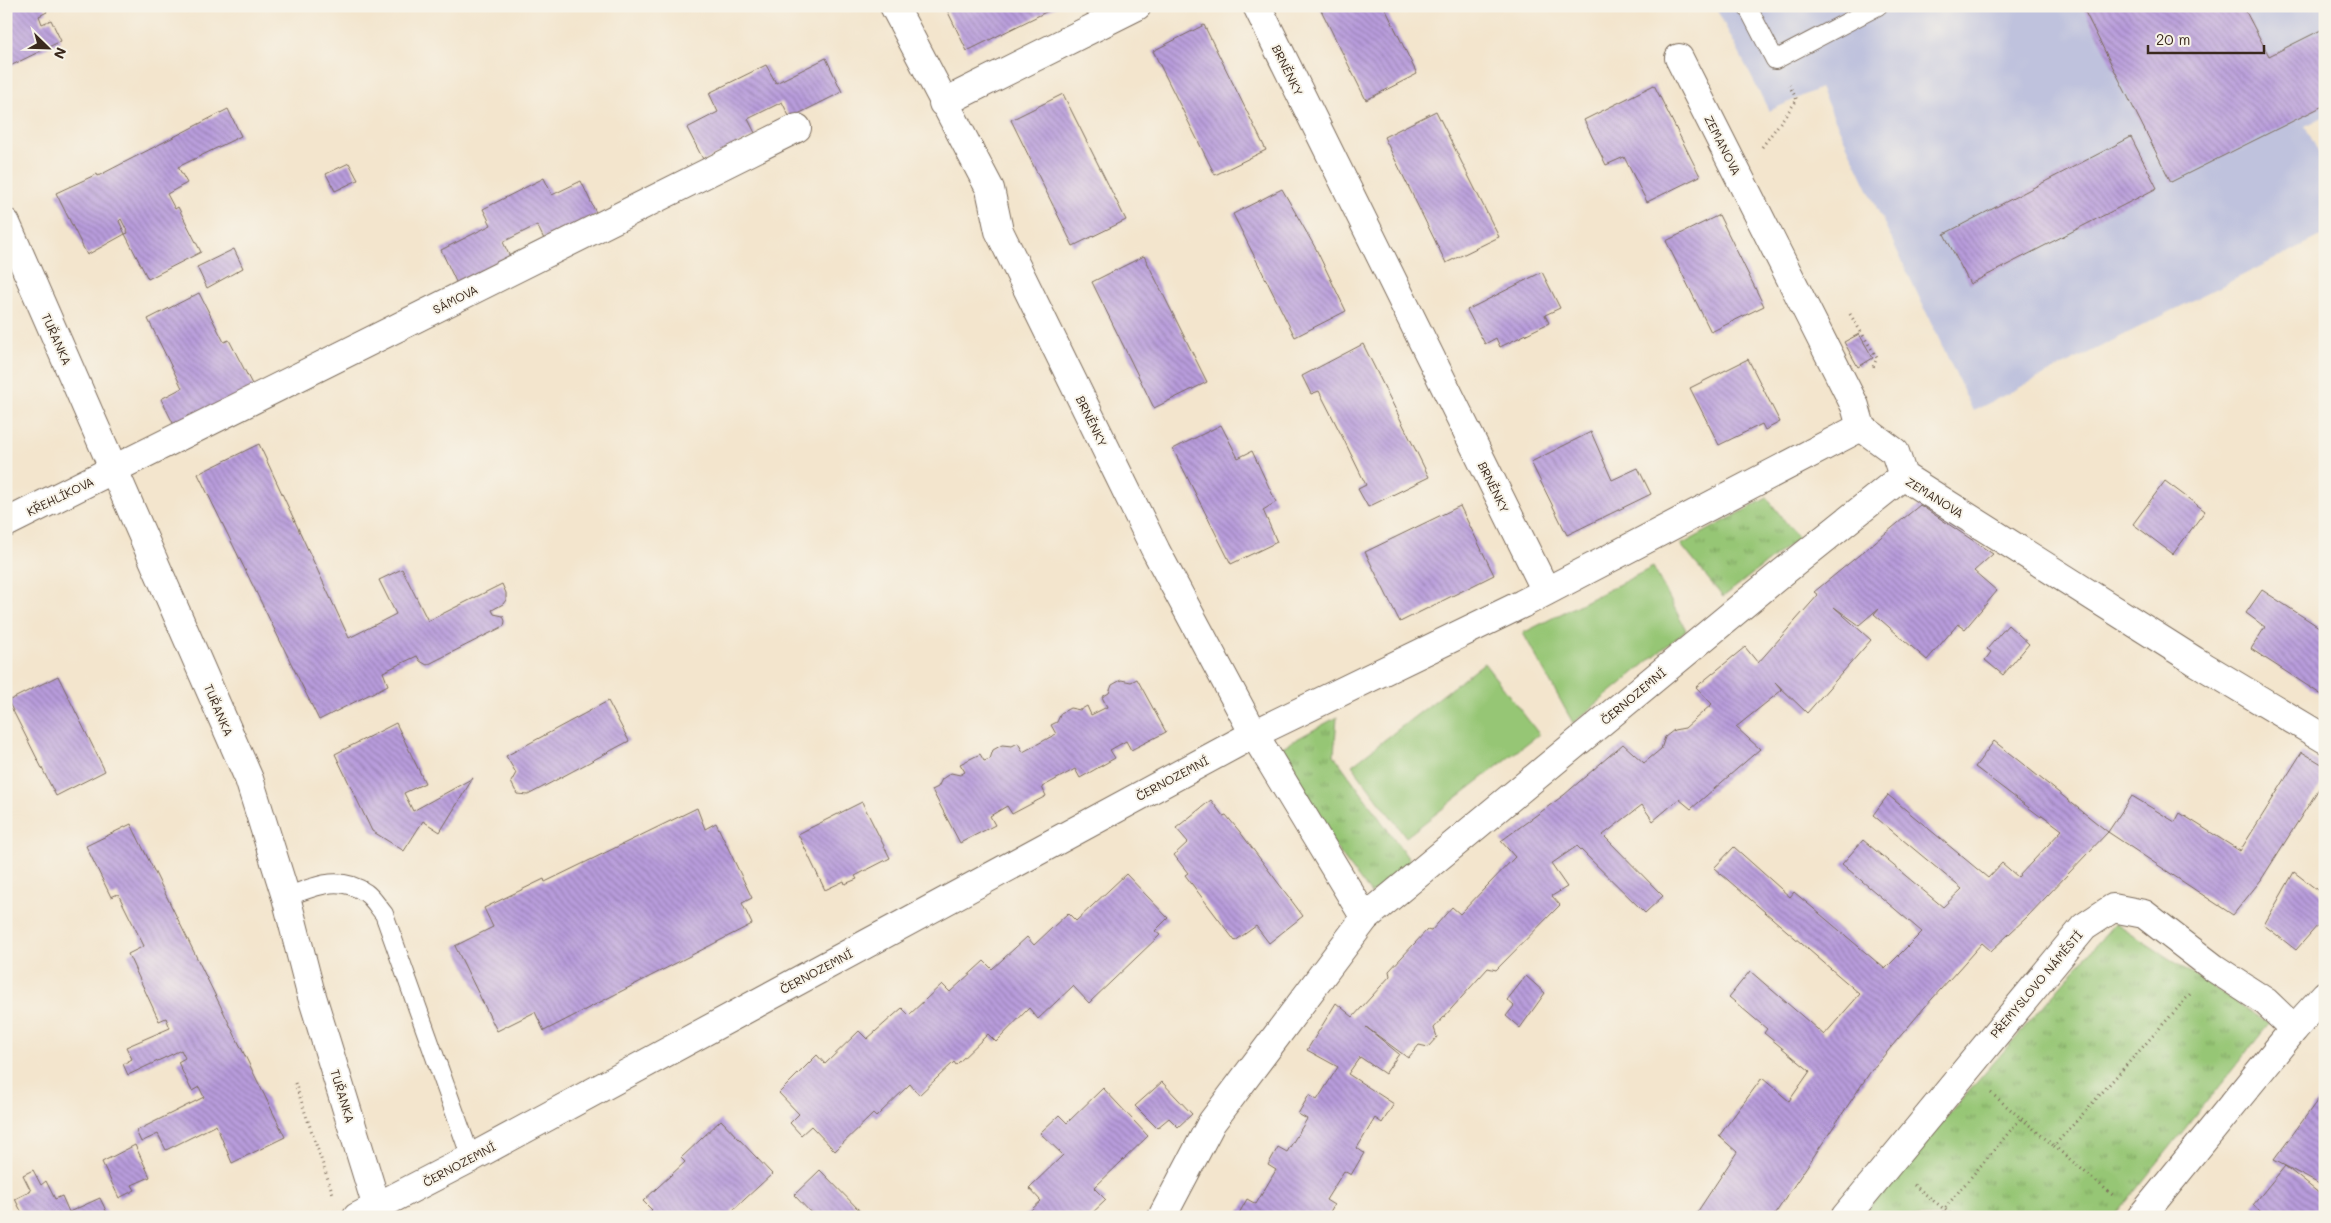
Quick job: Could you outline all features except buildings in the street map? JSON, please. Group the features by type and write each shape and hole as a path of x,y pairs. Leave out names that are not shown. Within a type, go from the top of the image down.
{"street":[{"name":"BRNĚNKY","path":"894,6 943,103 990,189 999,231 1054,345 1156,551 1254,734"},
{"path":"943,103 1136,6"},
{"name":"BRNĚNKY","path":"1257,6 1546,591"},
{"name":"ZEMANOVA","path":"1679,58 1858,416 1895,452 1902,476 2195,661 2325,738"},
{"name":"SÁMOVA","path":"114,470 797,128"},
{"name":"TUŘANKA","path":"6,223 249,779 286,897 371,1213"},
{"name":"ČERNOZEMNÍ","path":"371,1213 1254,734 1546,591 1858,416"},
{"name":"KŘEHLÍKOVA","path":"6,523 114,470"},
{"name":"ČERNOZEMNÍ","path":"1162,1217 1212,1122 1366,918 1777,577 1902,476"},
{"path":"1254,734 1366,918"},
{"name":"PŘEMYSLOVO NÁMĚSTÍ","path":"1845,1217 2084,927 2113,908 2144,914 2214,968 2266,1002 2294,1029"},
{"path":"2141,1217 2294,1029 2325,995"}],"lane":[{"path":"1747,6 1775,60 1878,6"},
{"path":"286,897 324,883 346,884 366,894 384,914 471,1158"}],"path":[{"path":"1763,157 1762,148 1797,100 1775,60"},
{"path":"1846,308 1877,358 1858,416"},
{"path":"2054,1146 2214,968"},
{"path":"1964,1072 2118,1199"},
{"path":"295,1083 335,1199"},
{"path":"1942,1217 1944,1209 2021,1118"},
{"path":"1888,1165 1954,1217"}],"shaded area":[{"path":"1715,6 2325,6 2325,116 2305,126 2325,165 2325,234 1973,411 1820,88 1769,111"}],"green space":[{"path":"1767,498 1798,538 1723,597 1681,545"},
{"path":"1653,567 1686,630 1573,723 1523,633"},
{"path":"1484,663 1539,734 1406,837 1352,765"},
{"path":"1337,717 1334,755 1413,865 1371,894 1266,756"},
{"path":"2115,923 2269,1024 2114,1217 1860,1217"}]}
